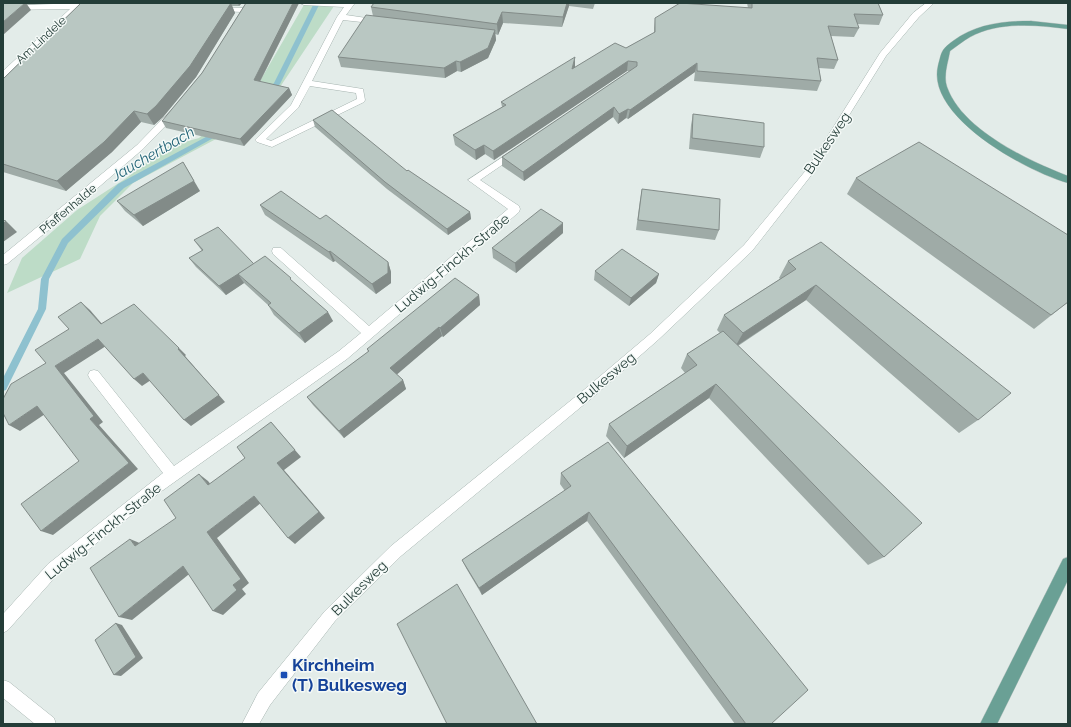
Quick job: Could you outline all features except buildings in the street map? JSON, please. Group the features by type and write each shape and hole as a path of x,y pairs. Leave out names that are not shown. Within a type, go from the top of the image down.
{"main road":[{"path":"1068,27 1023,23 987,28 969,34 946,50 941,75 943,89 952,104 965,119 983,134 1014,156 1038,169 1068,180"},
{"path":"988,724 1068,564"}],"street":[{"path":"304,3 351,4"},
{"name":"Bulkesweg","path":"250,724 264,700 330,616 396,551 642,347 748,248 810,171 883,55 916,15 930,3"},
{"path":"307,83 360,91 361,100 272,144 260,140 295,106 341,17 351,4"},
{"name":"Am Lindele","path":"3,8 41,5 101,6"},
{"name":"Am Lindele","path":"3,75 78,5"},
{"path":"211,9 245,6"},
{"path":"235,22 245,6"},
{"path":"341,17 387,23"},
{"name":"Pfaffenhalde","path":"3,261 34,237 122,162 167,120 181,103"},
{"name":"Ludwig-Finckh-Straße","path":"3,625 54,569 154,488 342,355 515,209 473,180 526,145"},
{"path":"277,251 369,333"},
{"name":"Ludwig-Finckh-Straße","path":"94,374 173,475"},
{"path":"3,688 48,724"}],"green space":[{"path":"305,3 336,3 278,90 216,139 133,183 100,216 80,259 7,293 22,258 77,210 125,179 167,147 199,138 256,88"}],"waterway":[{"name":"Jauchertbach","path":"267,93 277,84 317,3"},
{"name":"Jauchertbach","path":"3,387 42,309 45,279 65,241 121,186 221,132"}],"place":[{"name":"Kirchheim (T) Bulkesweg","path":"284,675"}]}
